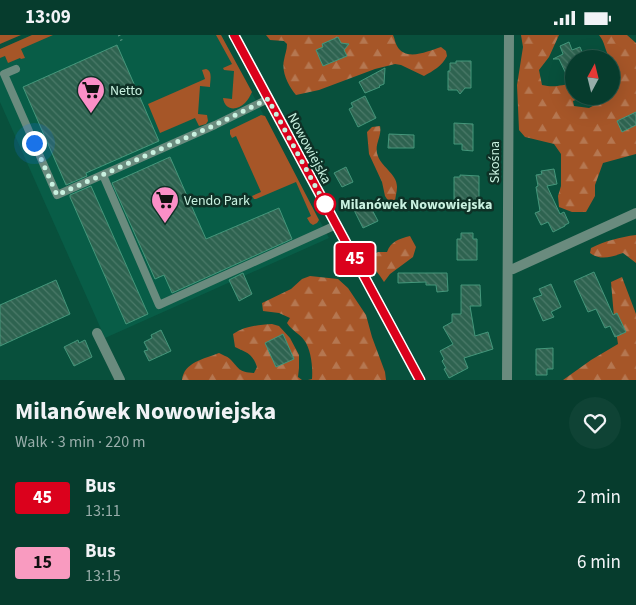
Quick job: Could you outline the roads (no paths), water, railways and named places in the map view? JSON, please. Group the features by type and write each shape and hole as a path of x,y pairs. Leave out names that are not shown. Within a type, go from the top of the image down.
{"street":[{"name":"Nowowiejska","path":"234,35 420,380"},
{"name":"Skośna","path":"507,380 509,35"},
{"path":"508,269 513,269 636,213"},
{"path":"97,333 120,380"}],"lane":[{"path":"16,69 4,74 57,195 215,125 268,99"},
{"path":"103,175 159,305 336,225"}],"place":[{"name":"Netto","path":"91,114"},
{"name":"Milanówek Nowowiejska","path":"325,204"},
{"name":"Vendo Park","path":"165,224"}]}
